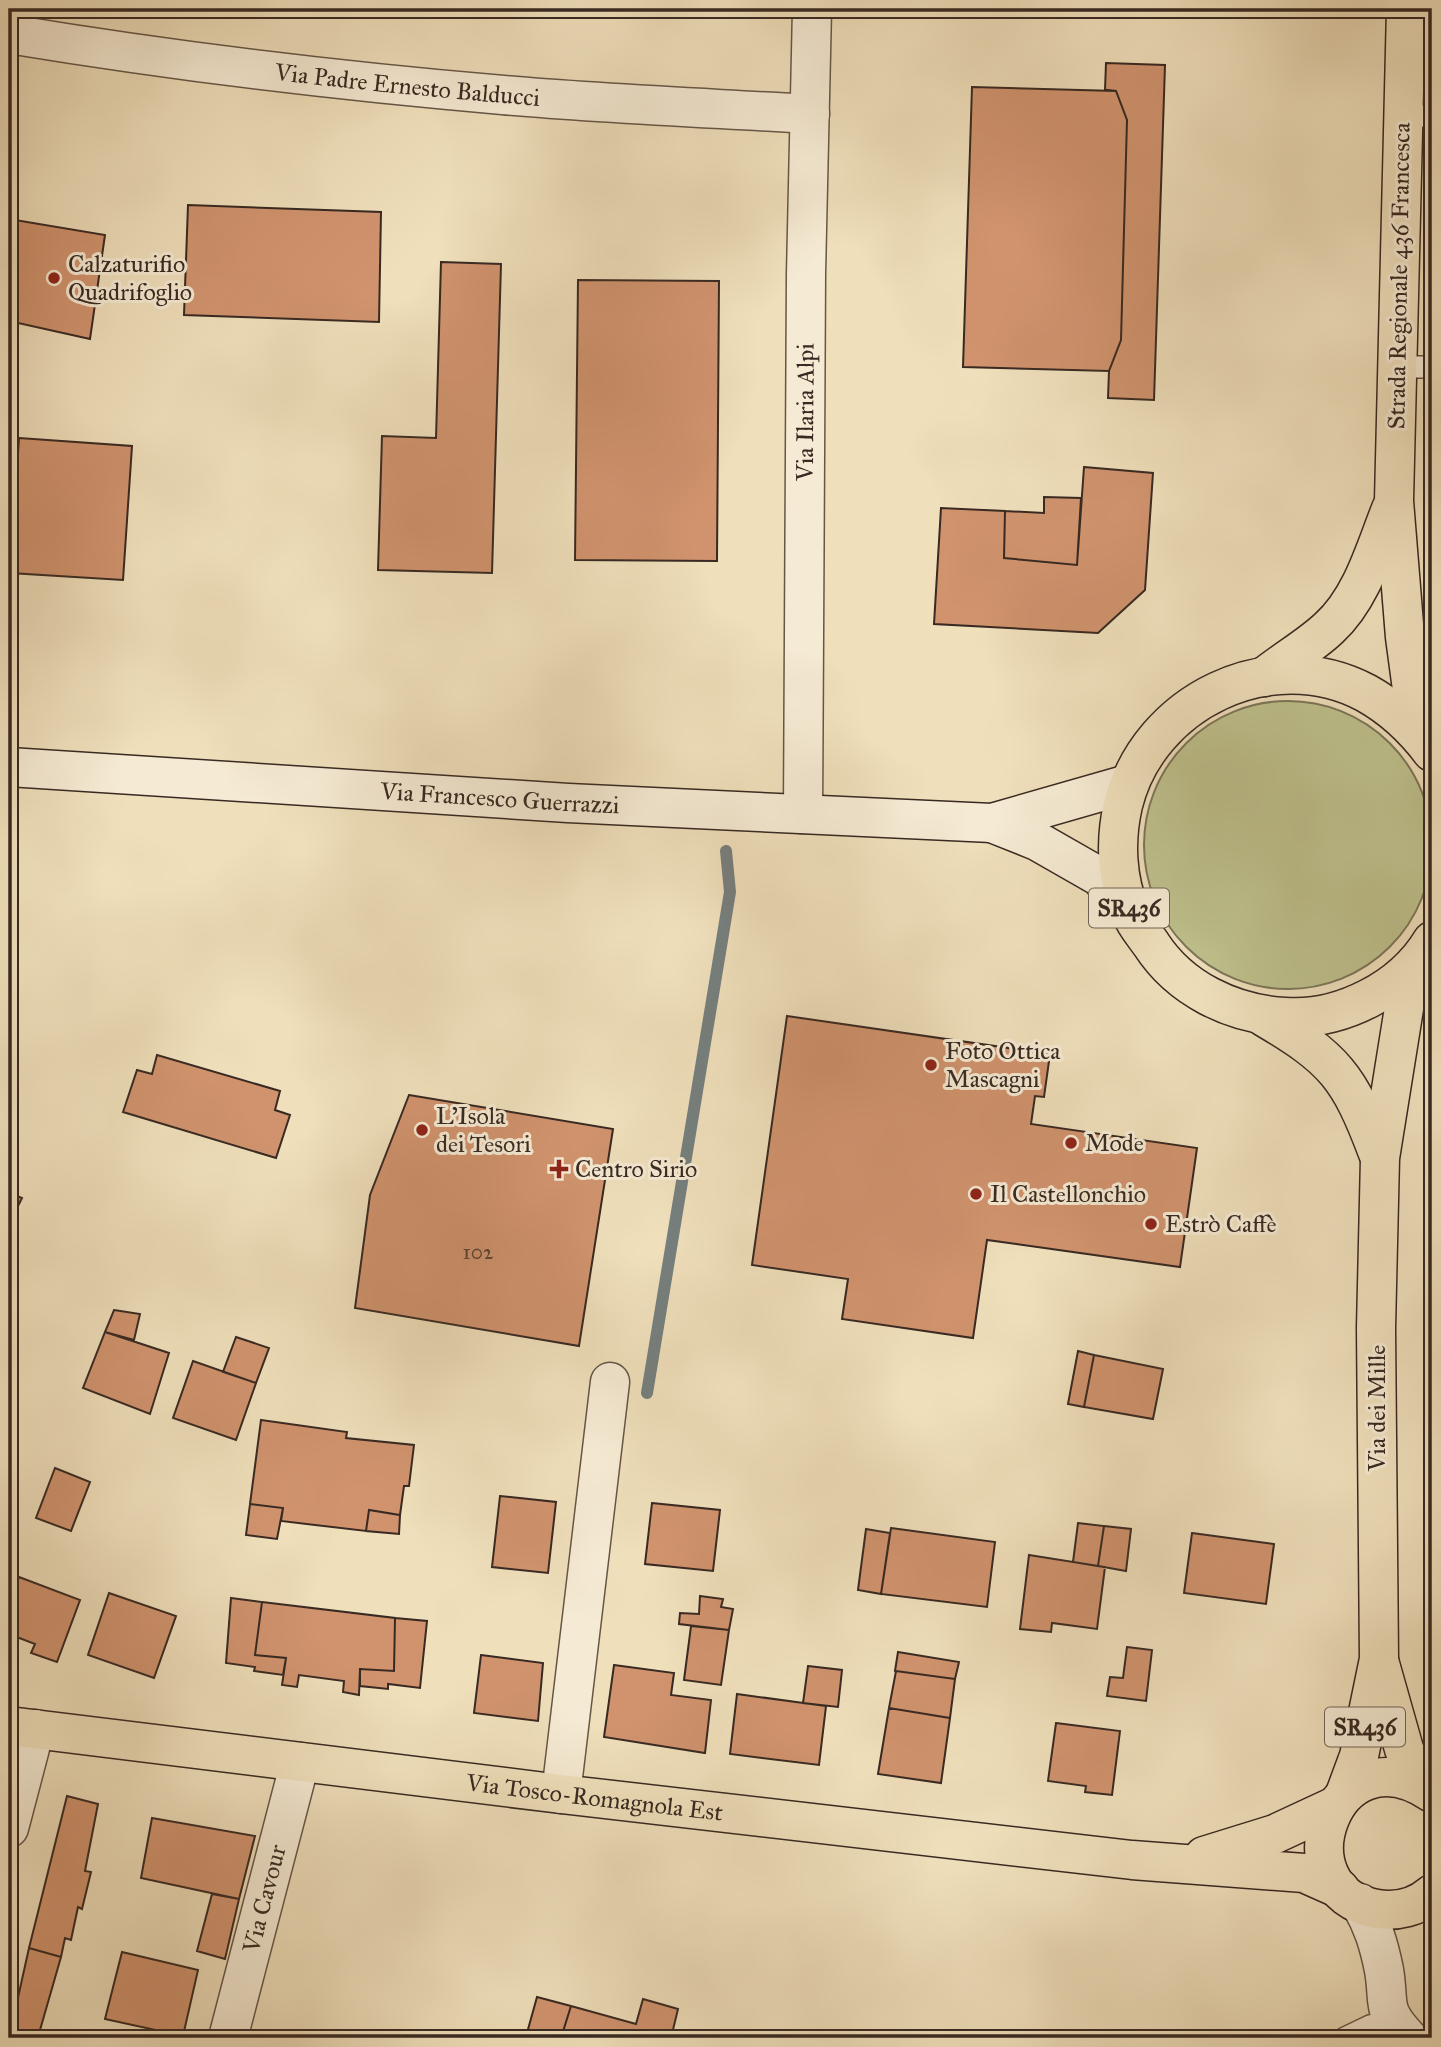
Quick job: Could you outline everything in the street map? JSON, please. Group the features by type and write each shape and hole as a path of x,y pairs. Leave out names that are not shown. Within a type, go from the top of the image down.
{"main road":[{"name":"Strada Regionale 436 Francesca","path":"1264,677 1330,628 1347,606 1365,576 1394,501 1415,367 1418,116 1406,9"},
{"name":"Strada Regionale 436 Francesca","path":"1394,501 1405,637 1425,743"},
{"name":"SR436","path":"1425,743 1393,710 1374,698 1332,680 1298,675 1264,677 1227,687 1192,704 1154,739 1128,784 1118,827 1118,860 1131,914 1162,962 1208,997 1262,1016 1296,1018 1329,1014 1381,991 1427,949"},
{"name":"Via dei Mille","path":"1339,1801 1359,1756 1379,1659 1376,1328 1380,1158 1405,1002 1427,949"},
{"name":"Via dei Mille","path":"1262,1016 1306,1042 1336,1067 1360,1103 1380,1158"},
{"name":"Via dei Mille","path":"1379,1659 1404,1749 1425,1788"},
{"name":"Via Tosco-Romagnola Est","path":"22,1727 561,1794 1180,1865 1245,1866 1304,1873 1350,1896 1387,1910 1427,1898"},
{"name":"Via Tosco-Romagnola Est","path":"1180,1865 1275,1834 1339,1801 1373,1779 1402,1778 1425,1788"},
{"path":"1339,1801 1326,1824 1323,1853 1350,1896"}],"street":[{"name":"Via Ilaria Alpi","path":"803,814 812,9"},
{"name":"Via Padre Ernesto Balducci","path":"9,34 155,58 337,79 504,95 810,114"},
{"name":"Via Francesco Guerrazzi","path":"9,767 555,803 992,823 1128,784"},
{"name":"Via Francesco Guerrazzi","path":"992,823 1037,841 1100,877 1131,914"},
{"path":"561,1794 610,1382"},
{"path":"9,1828 22,1727"},
{"name":"Via Cavour","path":"229,2038 300,1762"},
{"path":"1350,1896 1375,1929 1385,1973 1385,2004 1400,2029"},
{"path":"1385,1973 1400,1931 1427,1898"}],"lane":[{"path":"1345,2038 1370,2026 1400,2029"}],"green space":[{"path":"1274,701 1302,701 1330,707 1356,718 1380,733 1400,753 1415,777 1426,803 1432,845 1430,873 1415,913 1400,937 1380,957 1356,972 1330,983 1302,989 1274,989 1246,983 1220,972 1196,957 1176,937 1161,913 1150,887 1144,859 1144,831 1150,803 1161,777 1176,753 1196,733 1220,718 1246,707"}],"building":[{"path":"1106,63 1165,65 1154,400 1108,398 1109,371 1121,340 1127,120 1116,91 1105,90"},
{"path":"972,87 1116,91 1127,120 1121,340 1109,371 963,367"},
{"path":"188,205 381,212 379,322 184,315"},
{"name":"Calzaturifio Quadrifoglio","path":"9,219 105,235 90,339 9,321"},
{"path":"441,262 501,264 492,573 378,570 382,436 436,438"},
{"path":"578,280 719,281 717,561 575,560"},
{"path":"19,438 132,446 123,580 10,573"},
{"path":"1084,467 1153,473 1145,590 1098,633 934,624 941,508 1005,511 1004,558 1077,565"},
{"path":"1044,497 1081,498 1077,565 1004,558 1005,511 1044,513"},
{"name":"Il Castellonchio","path":"787,1016 1050,1054 1044,1097 1035,1096 1031,1124 1197,1148 1180,1267 987,1240 973,1338 842,1319 848,1279 752,1265"},
{"path":"157,1055 280,1091 275,1110 290,1115 276,1158 123,1112 137,1070 152,1074"},
{"path":"409,1095 613,1129 579,1346 355,1308 370,1195"},
{"path":"12,1194 22,1198 14,1214 9,1211"},
{"path":"114,1310 140,1314 134,1340 105,1332"},
{"path":"105,1332 169,1353 150,1414 83,1388"},
{"path":"236,1337 269,1348 256,1383 223,1372"},
{"path":"1078,1351 1094,1355 1084,1407 1068,1404"},
{"path":"1094,1355 1163,1369 1153,1419 1084,1407"},
{"path":"193,1361 256,1383 236,1440 173,1418"},
{"path":"261,1420 347,1432 346,1438 414,1445 409,1486 404,1486 400,1515 369,1510 366,1531 281,1521 283,1508 250,1504"},
{"path":"55,1468 90,1482 71,1531 36,1518"},
{"path":"500,1496 556,1502 548,1573 492,1567"},
{"path":"652,1503 720,1510 713,1571 645,1564"},
{"path":"250,1504 283,1508 277,1539 246,1535"},
{"path":"369,1510 400,1515 399,1534 366,1531"},
{"path":"1078,1523 1104,1526 1098,1566 1073,1562"},
{"path":"1104,1526 1131,1529 1126,1571 1098,1566"},
{"path":"891,1528 995,1542 987,1607 881,1594"},
{"path":"866,1529 890,1533 881,1594 858,1590"},
{"path":"1192,1533 1274,1544 1266,1604 1184,1593"},
{"path":"1029,1555 1105,1567 1097,1629 1052,1623 1051,1632 1020,1629"},
{"path":"19,1577 80,1600 57,1662 31,1653 35,1644 9,1634 9,1606"},
{"path":"109,1593 176,1616 154,1678 88,1655"},
{"path":"700,1596 723,1599 721,1607 733,1609 729,1630 679,1624 680,1613 699,1614"},
{"path":"231,1598 262,1602 255,1655 286,1658 283,1675 226,1663"},
{"path":"262,1602 395,1618 394,1671 360,1669 359,1695 343,1692 344,1681 299,1675 297,1687 282,1685 286,1658 255,1655"},
{"path":"395,1618 427,1621 420,1688 388,1684 388,1689 360,1686 360,1669 394,1671"},
{"path":"691,1626 729,1630 721,1685 684,1680"},
{"path":"1127,1647 1152,1650 1146,1701 1107,1696 1110,1677 1123,1678"},
{"path":"898,1652 959,1662 955,1679 895,1671"},
{"path":"481,1655 543,1663 538,1721 474,1713"},
{"path":"614,1665 674,1673 671,1695 711,1700 705,1753 604,1737"},
{"path":"808,1666 842,1670 838,1707 803,1703"},
{"path":"896,1671 955,1679 950,1718 889,1708"},
{"path":"737,1694 826,1706 819,1765 730,1754"},
{"path":"889,1708 950,1718 941,1783 878,1774"},
{"path":"1056,1723 1120,1731 1112,1795 1085,1792 1086,1786 1048,1781"},
{"path":"67,1796 98,1804 85,1871 91,1872 82,1909 78,1907 71,1940 65,1938 61,1957 29,1948"},
{"path":"152,1818 255,1836 239,1899 141,1878"},
{"path":"212,1894 239,1899 225,1959 197,1951"},
{"path":"29,1948 61,1957 38,2037 9,2038"},
{"path":"122,1952 198,1970 183,2036 105,2019"},
{"path":"537,1997 571,2006 561,2038 527,2033"},
{"path":"643,1999 678,2009 671,2038 631,2038 604,2031 602,2038 561,2038 571,2006 636,2024"}],"waterway":[{"path":"647,1393 730,892 726,851"}],"place":[{"name":"Calzaturifio Quadrifoglio","path":"54,278"},
{"name":"Foto Ottica Mascagni","path":"931,1065"},
{"name":"L'Isola dei Tesori","path":"422,1130"},
{"name":"Mode","path":"1071,1143"},
{"name":"Centro Sirio","path":"559,1169"},
{"name":"Il Castellonchio","path":"976,1194"},
{"name":"Estrò Caffè","path":"1151,1224"}]}
